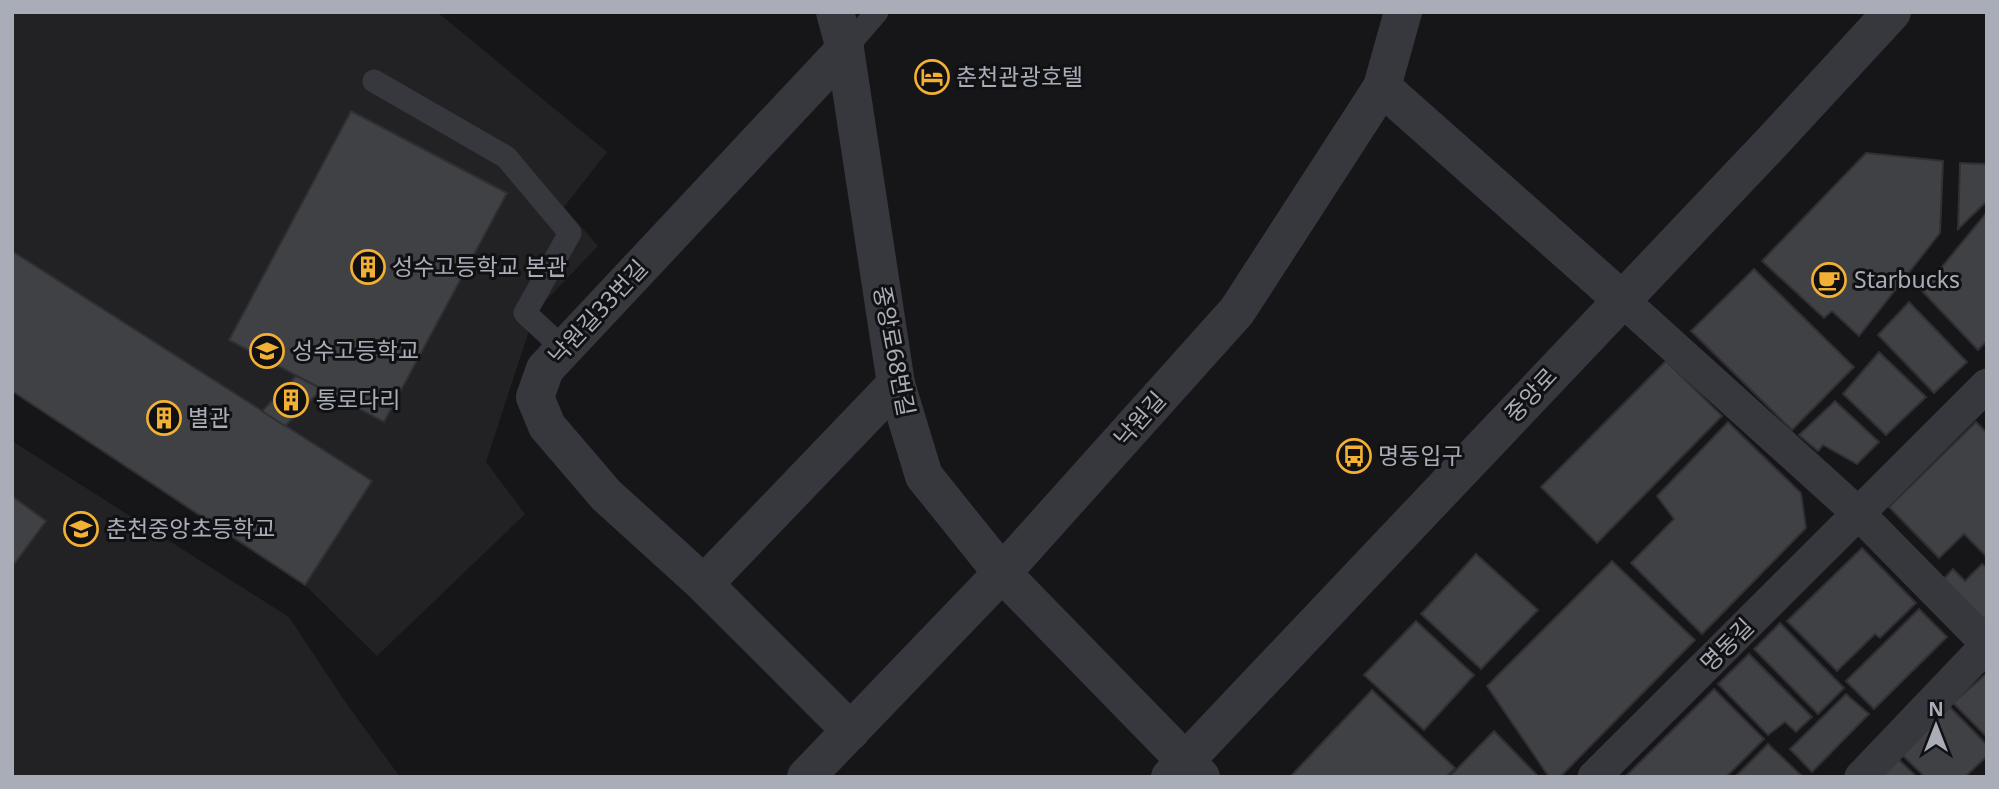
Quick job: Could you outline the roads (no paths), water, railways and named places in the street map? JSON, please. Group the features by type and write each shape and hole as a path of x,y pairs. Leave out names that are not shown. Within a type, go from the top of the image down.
{"street":[{"name":"중앙로68번길","path":"835,12 845,49 896,384 924,476 1002,573 1185,772"},
{"name":"낙원길","path":"806,777 1002,573 1237,311 1382,87 1403,12"},
{"name":"중앙로","path":"1185,772 1621,299 1892,12"},
{"name":"낙원길33번길","path":"845,49 545,369 535,397 547,426 606,495 704,584 851,731"},
{"path":"1382,87 1859,514 1987,645 1861,777"},
{"path":"704,584 896,384"},
{"name":"명동길","path":"1594,777 1987,385"}],"lane":[{"path":"845,49 877,12"},
{"path":"374,81 506,157 570,233 524,313 564,349"}],"place":[{"name":"춘천관광호텔","path":"932,77"},
{"name":"성수고등학교 본관","path":"368,267"},
{"name":"Starbucks","path":"1829,280"},
{"name":"성수고등학교","path":"267,351"},
{"name":"통로다리","path":"291,400"},
{"name":"별관","path":"164,418"},
{"name":"명동입구","path":"1354,456"},
{"name":"춘천중앙초등학교","path":"81,529"}]}
